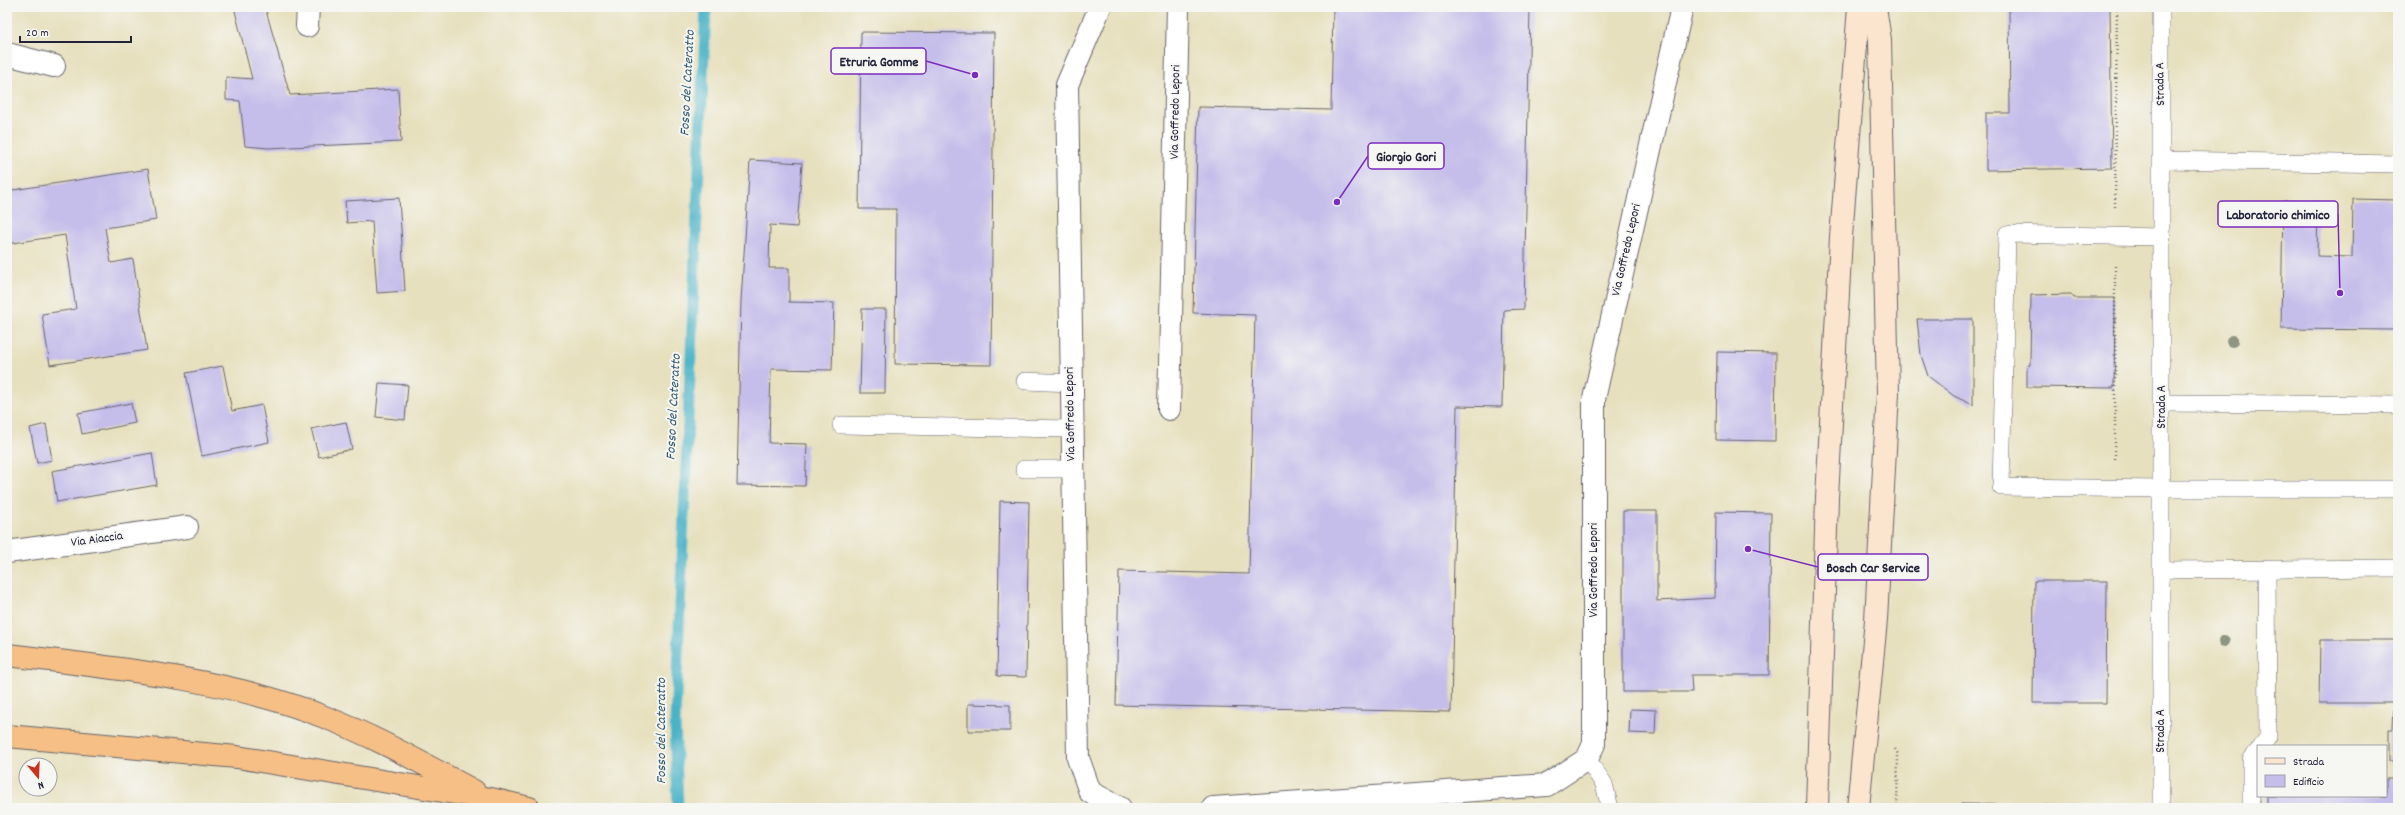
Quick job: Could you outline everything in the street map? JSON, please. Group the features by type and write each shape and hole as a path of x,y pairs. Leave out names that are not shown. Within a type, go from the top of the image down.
{"highway":[{"path":"7,655 139,672 264,696 326,717 383,743 491,799"},
{"path":"7,736 237,757 491,799 529,808"}],"main road":[{"path":"1817,808 1827,498 1841,237 1859,7"},
{"path":"1858,808 1876,620 1888,393 1880,40 1875,7"}],"street":[{"name":"Via Goffredo Lepori","path":"1100,7 1067,86 1071,429 1078,758 1090,792 1120,808"},
{"name":"Via Goffredo Lepori","path":"1170,409 1178,7"},
{"name":"Via Goffredo Lepori","path":"1587,759 1594,744 1594,400 1682,7"},
{"path":"7,54 54,66"},
{"name":"Via Aiaccia","path":"7,552 187,528"},
{"path":"1213,808 1547,785 1587,759"}],"lane":[{"name":"Strada A","path":"2161,7 2161,808"},
{"path":"2162,160 2398,164"},
{"path":"2162,237 2007,234 2001,487 2398,489"},
{"path":"1025,381 1071,383"},
{"path":"2162,403 2398,405"},
{"path":"841,425 1071,429"},
{"path":"1024,469 1072,469"},
{"path":"2162,570 2398,568"},
{"path":"2263,745 2268,737 2267,570"},
{"path":"2251,808 2251,760 2257,752"},
{"path":"1587,759 1604,784 1610,808"}],"building":[{"path":"234,7 265,7 290,95 398,89 401,142 268,148 245,146 240,101 226,100 226,77 252,79"},
{"path":"1333,7 1530,7 1524,309 1504,310 1502,407 1457,406 1451,712 1116,705 1119,571 1249,574 1255,315 1193,313 1198,107 1331,110"},
{"path":"2009,7 2110,7 2112,168 1986,170 1986,113 2010,113"},
{"path":"861,32 994,33 991,365 895,364 896,209 859,209"},
{"path":"750,160 802,163 797,227 770,225 769,268 789,268 789,302 834,303 832,370 771,369 769,443 807,444 805,486 737,485 741,301"},
{"path":"148,169 156,220 105,228 111,263 133,259 147,350 50,365 42,314 76,309 65,235 7,244 7,191"},
{"path":"399,198 405,291 377,293 372,221 347,223 345,201"},
{"path":"2353,199 2398,200 2398,330 2281,329 2283,201 2318,201 2317,256 2352,257"},
{"path":"2071,294 2074,298 2115,298 2114,388 2027,387 2027,366 2030,365 2031,295"},
{"path":"862,309 886,309 885,393 860,393"},
{"path":"1917,319 1973,319 1973,405 1954,396 1928,376 1921,355"},
{"path":"1717,352 1776,353 1775,441 1716,440"},
{"path":"223,366 232,411 262,405 269,442 202,456 186,373"},
{"path":"379,383 408,385 405,420 376,417"},
{"path":"131,403 135,423 82,434 78,413"},
{"path":"346,422 352,449 319,457 311,429"},
{"path":"46,424 52,460 37,463 30,428"},
{"path":"152,453 157,485 57,502 52,471"},
{"path":"1000,501 1029,502 1026,677 997,676"},
{"path":"1623,511 1657,511 1657,601 1715,598 1716,512 1771,513 1769,675 1691,675 1692,692 1623,692"},
{"path":"2034,581 2107,581 2106,703 2033,703"},
{"path":"2320,640 2398,640 2398,808 2266,808 2266,797 2387,797 2387,778 2394,778 2394,761 2389,761 2389,729 2393,729 2394,703 2319,703"},
{"path":"968,704 1010,705 1010,731 968,731"},
{"path":"1630,709 1656,710 1655,734 1629,733"},
{"path":"1961,804 2105,806 2104,808 1961,808"}],"waterway":[{"name":"Fosso del Cateratto","path":"678,808 675,722 706,7"}],"place":[{"name":"Etruria Gomme","path":"975,75"},
{"name":"Giorgio Gori","path":"1337,202"},
{"name":"Laboratorio chimico","path":"2340,293"},
{"name":"Bosch Car Service","path":"1748,549"}]}
